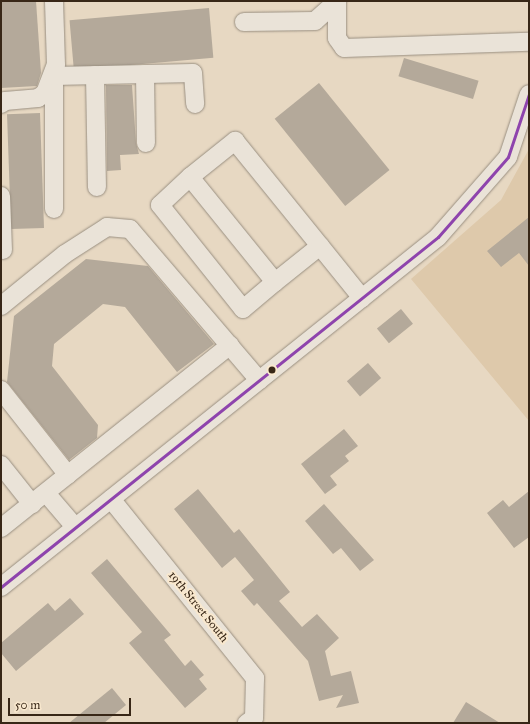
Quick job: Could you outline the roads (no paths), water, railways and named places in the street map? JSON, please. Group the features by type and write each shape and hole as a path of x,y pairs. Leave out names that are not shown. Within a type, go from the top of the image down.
{"street":[{"path":"54,1 56,65 54,76 54,209"},
{"path":"244,22 315,21 337,1"},
{"path":"337,1 338,38 344,48 529,42"},
{"path":"54,76 193,73 195,104"},
{"path":"145,74 146,143"},
{"path":"95,75 97,187"},
{"path":"1,104 5,101 38,98 45,93 54,76"},
{"path":"1,587 438,237 508,157 529,94"},
{"path":"320,246 243,309 160,205 190,177 235,141 320,246 362,298"},
{"path":"190,177 275,282"},
{"path":"1,196 3,250"},
{"path":"1,306 65,254 107,227 130,229 259,380"},
{"path":"1,528 68,476 230,345"},
{"path":"1,390 68,476"},
{"path":"1,465 32,504"},
{"path":"46,493 75,527"},
{"name":"19th Street South","path":"111,499 255,678 254,718 247,723"}]}
